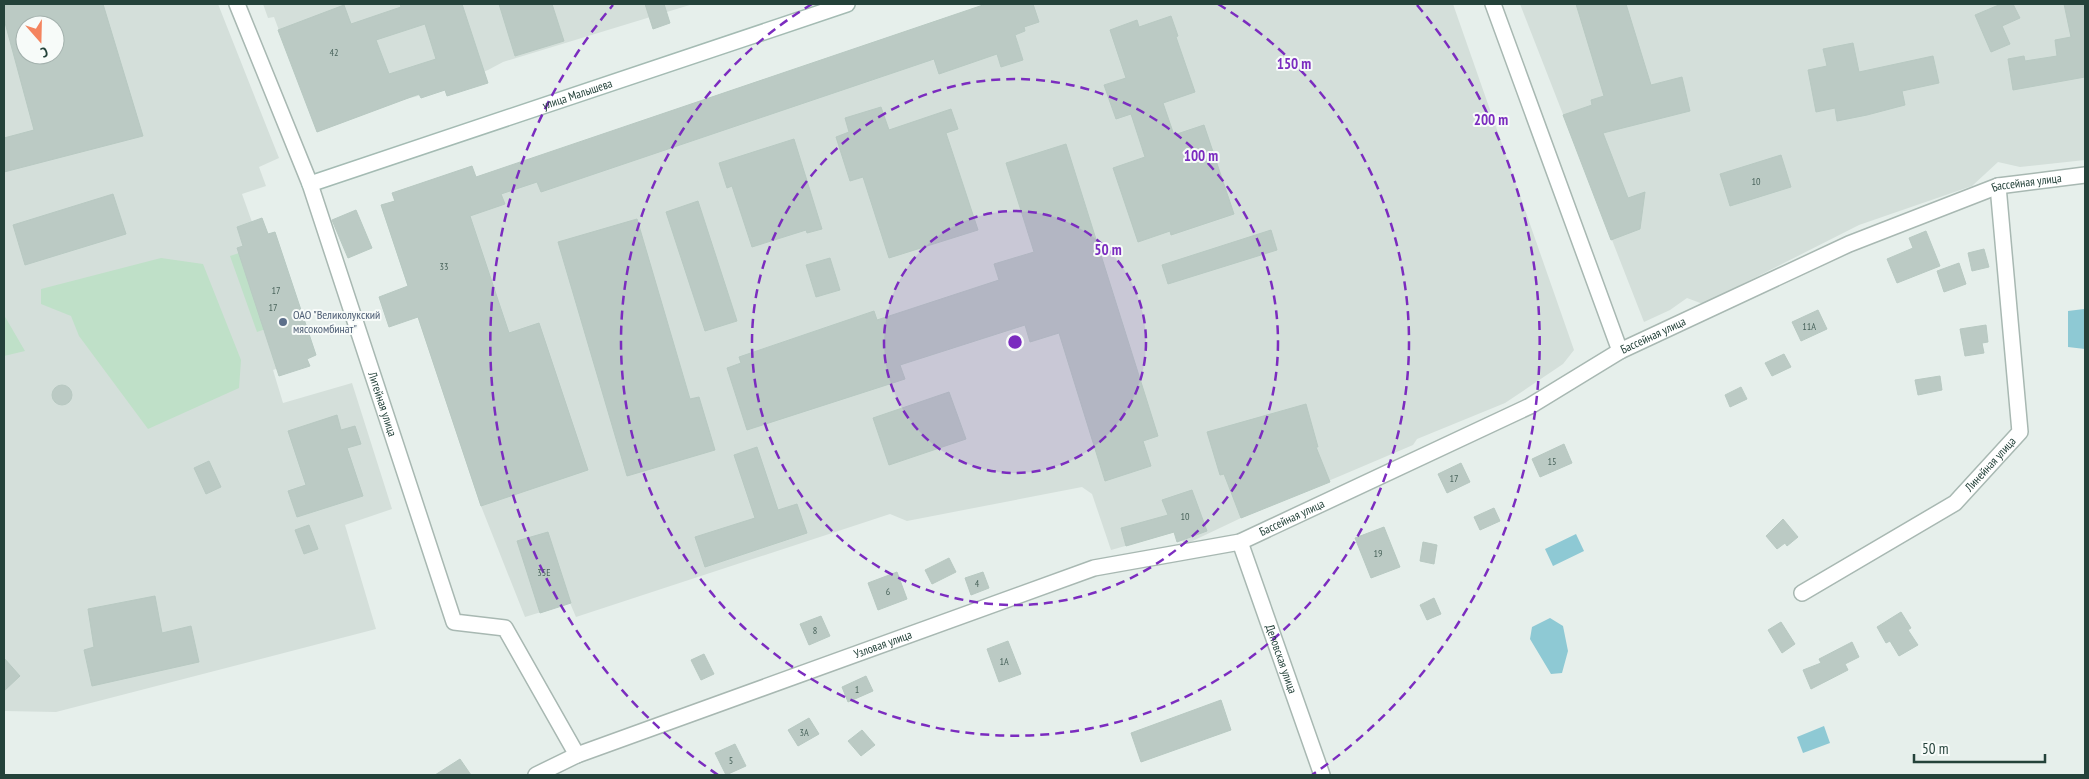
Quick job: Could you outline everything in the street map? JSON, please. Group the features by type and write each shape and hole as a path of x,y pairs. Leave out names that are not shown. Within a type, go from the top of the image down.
{"street":[{"name":"Литейная улица","path":"237,4 310,184 454,622 505,628 577,755"},
{"name":"улица Малышева","path":"310,184 847,4"},
{"path":"1493,4 1620,351"},
{"name":"Бассейная улица","path":"1240,542 1530,406 1620,351 1849,244 1998,186 2085,175"},
{"name":"Линейная улица","path":"1802,593 1955,503 2020,432 1998,186"},
{"name":"Узловая улица","path":"536,775 577,755 1094,568 1240,542"},
{"name":"Деповская улица","path":"1240,542 1322,775"}],"shaded area":[{"path":"4,4 218,4 279,158 259,167 266,186 242,194 252,222 262,218 268,234 275,232 316,355 273,370 283,403 352,383 392,509 345,525 376,629 56,712 4,711"},
{"path":"263,4 693,4 503,62 488,70 317,132 274,17 268,18"},
{"path":"986,4 1453,4 1574,350 1563,364 1505,403 1417,439 1413,445 1241,518 1184,545 1179,531 1111,550 1092,494 1082,487 907,521 890,514 576,617 570,603 525,617 481,506 381,205 394,201 392,193 472,166 476,177"},
{"path":"1520,4 2085,4 2085,160 2020,167 1998,162 1972,186 1859,225 1703,304 1687,298 1670,310 1644,322"}],"green space":[{"path":"245,251 271,327 257,332 230,256"},
{"path":"161,258 203,264 241,360 239,388 148,429 79,336 71,316 41,304 41,289"},
{"path":"4,315 25,351 4,356"}],"water":[{"path":"2084,309 2085,349 2068,347 2068,311"},
{"path":"1576,534 1584,551 1553,566 1545,549"},
{"path":"1550,618 1563,626 1568,651 1562,673 1551,674 1530,639 1532,627"},
{"path":"1824,726 1830,743 1803,753 1797,737"}],"building":[{"path":"4,4 103,4 143,136 4,172 4,138 34,130 16,65 65,65 65,15 15,15 15,60 4,19"},
{"path":"400,4 462,4 488,83 447,96 445,90 421,98 419,94 317,132 278,30 344,5 351,24 401,7","holes":["425,24 436,59 389,74 376,40"]},
{"path":"499,4 552,4 564,41 515,56"},
{"path":"645,4 664,4 670,23 653,29"},
{"path":"986,4 1033,4 1039,22 1024,27 1025,31 1015,35 1023,60 1001,67 997,54 939,74 934,59 541,192 537,182 501,194 505,204 470,216 509,333 539,323 588,470 481,506 418,317 389,327 379,297 408,286 381,205 395,201 392,193 472,166 476,177"},
{"path":"1576,4 1626,4 1651,85 1682,77 1690,111 1603,133 1628,198 1645,192 1640,229 1611,240 1563,115 1592,105 1591,100 1604,96"},
{"path":"2001,4 2013,4 2020,18 2002,26 2010,44 1991,52 1975,15"},
{"path":"2064,4 2085,4 2085,77 2013,90 2008,59 2024,56 2025,61 2057,56 2055,40 2071,37"},
{"path":"1171,16 1178,36 1176,37 1195,92 1163,103 1174,135 1204,125 1234,214 1171,235 1170,231 1138,242 1113,168 1145,157 1131,114 1116,119 1104,85 1126,78 1110,30 1137,20 1139,27"},
{"path":"1853,43 1859,72 1933,56 1939,83 1902,91 1905,105 1867,115 1837,121 1835,108 1816,112 1808,70 1827,66 1823,49"},
{"path":"881,107 889,130 951,109 958,129 946,133 978,230 889,258 863,177 850,181 836,137 849,132 845,118"},
{"path":"794,139 822,229 807,233 806,230 752,247 732,186 727,188 719,163"},
{"path":"1066,144 1158,436 1143,441 1151,466 1105,481 1059,333 1030,342 1025,325 900,365 905,379 747,430 727,368 741,363 739,357 874,311 877,320 999,280 994,264 1034,252 1006,163"},
{"path":"1781,155 1791,187 1730,206 1720,174"},
{"path":"113,194 126,234 25,265 13,225"},
{"path":"698,201 737,321 705,331 666,212"},
{"path":"356,210 372,248 348,258 332,220"},
{"path":"262,218 268,234 275,232 316,355 307,359 310,366 279,376 237,248 243,246 237,227"},
{"path":"637,219 690,399 699,397 715,450 627,476 558,242"},
{"path":"1271,230 1277,250 1168,284 1162,265"},
{"path":"1926,231 1940,266 1897,283 1887,259 1913,248 1909,238"},
{"path":"1984,249 1989,267 1972,271 1968,253"},
{"path":"830,258 840,290 816,297 806,265"},
{"path":"1959,263 1966,284 1944,292 1937,271"},
{"path":"1818,310 1827,329 1801,341 1792,322"},
{"path":"1986,325 1988,342 1982,343 1984,353 1965,356 1960,329"},
{"path":"1784,354 1791,367 1772,376 1765,363"},
{"path":"1940,376 1942,390 1918,395 1915,380"},
{"path":"62,385 69,388 72,395 69,402 62,405 55,402 52,395 55,388"},
{"path":"1741,387 1747,399 1730,407 1725,395"},
{"path":"949,392 966,439 889,465 873,418"},
{"path":"1306,404 1318,447 1316,447 1330,482 1241,518 1224,474 1220,475 1207,432"},
{"path":"337,415 341,430 355,426 361,444 347,448 363,496 297,517 288,491 306,485 288,431"},
{"path":"1564,444 1572,463 1540,477 1532,459"},
{"path":"757,447 778,510 797,504 807,533 705,567 695,537 755,518 734,455"},
{"path":"209,461 221,487 206,494 194,468"},
{"path":"1461,463 1470,482 1447,493 1438,474"},
{"path":"1192,490 1207,531 1177,542 1174,532 1126,546 1121,528 1168,515 1162,500"},
{"path":"1494,508 1500,521 1480,530 1474,517"},
{"path":"1783,519 1798,537 1787,546 1785,543 1777,549 1766,536"},
{"path":"309,525 318,549 304,554 295,530"},
{"path":"1384,527 1400,567 1371,578 1355,538"},
{"path":"548,532 571,603 540,613 517,541"},
{"path":"1423,542 1437,545 1434,564 1420,561"},
{"path":"949,558 956,572 932,584 925,570"},
{"path":"897,572 907,599 878,610 868,583"},
{"path":"983,572 989,588 971,595 965,578"},
{"path":"155,596 162,633 191,626 199,662 92,686 84,650 94,647 88,609"},
{"path":"1434,598 1441,614 1427,620 1420,605"},
{"path":"1901,612 1911,628 1908,630 1918,645 1899,656 1890,641 1886,643 1877,627"},
{"path":"821,616 830,636 809,645 800,624"},
{"path":"1781,622 1795,644 1782,653 1768,630"},
{"path":"1008,641 1021,674 999,682 987,649"},
{"path":"1852,642 1859,657 1845,664 1848,670 1811,689 1803,670 1821,663 1819,659"},
{"path":"704,654 714,674 701,680 691,660"},
{"path":"4,658 20,676 4,691"},
{"path":"866,676 873,691 848,702 842,687"},
{"path":"1221,700 1231,730 1141,762 1131,733"},
{"path":"809,718 819,734 798,746 788,730"},
{"path":"862,730 875,745 861,756 848,741"},
{"path":"735,744 746,766 726,775 715,753"},
{"path":"460,759 471,775 435,775"}],"place":[{"name":"ОАО \"Великолукский мясокомбинат\"","path":"283,322"}]}
